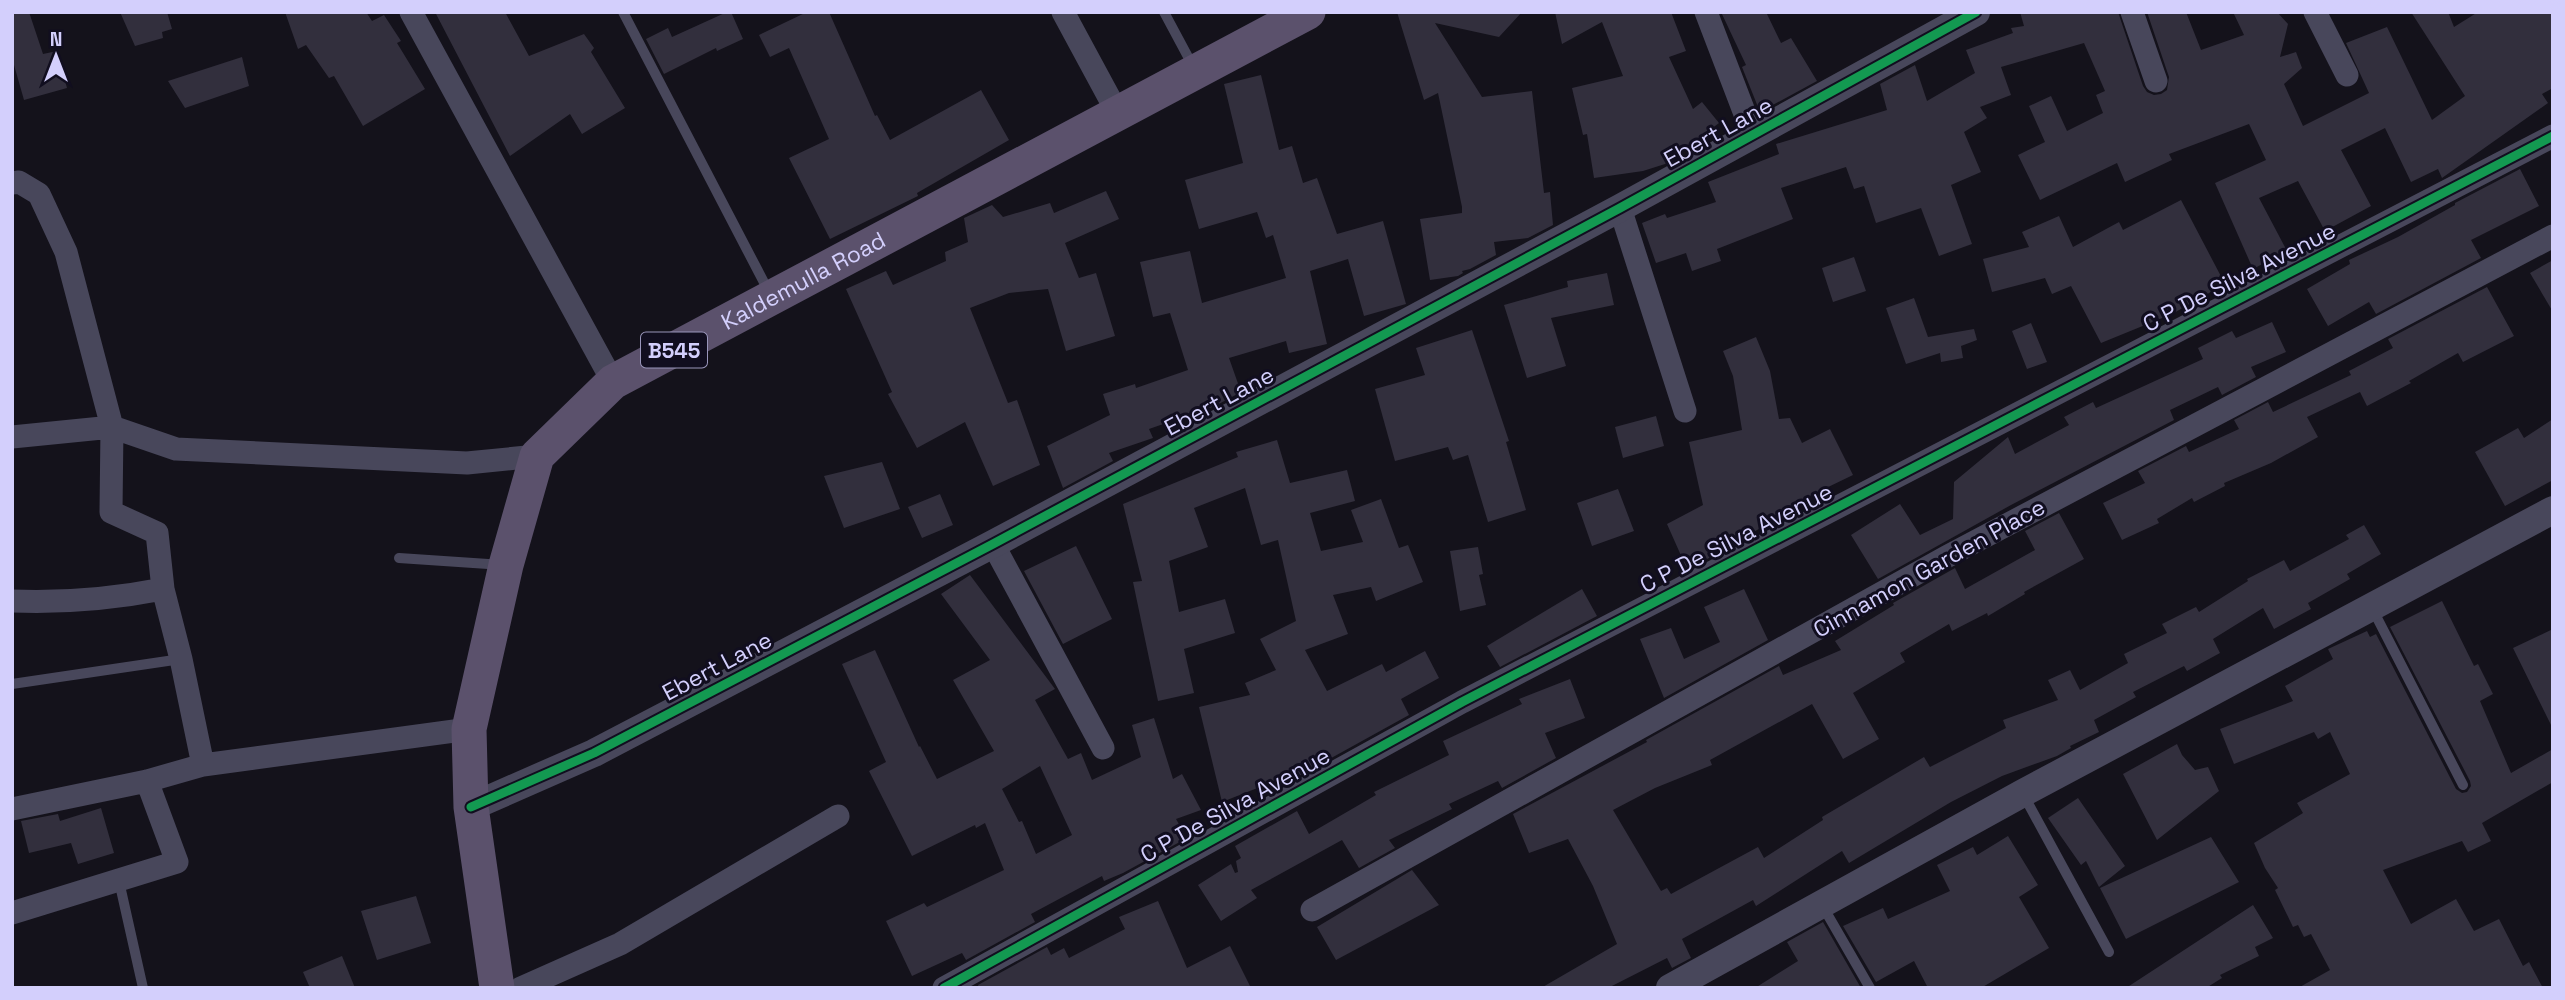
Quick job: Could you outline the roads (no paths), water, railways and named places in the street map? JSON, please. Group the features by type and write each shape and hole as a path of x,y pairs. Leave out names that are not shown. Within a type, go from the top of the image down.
{"main road":[{"name":"Kaldemulla Road","path":"497,988 471,807 469,729 506,565 537,456 613,382 1308,12"}],"street":[{"path":"411,12 613,382"},
{"path":"1063,12 1117,112"},
{"path":"1706,12 1753,135"},
{"name":"Ebert Lane","path":"471,807 594,753 993,544 1620,208 1976,12"},
{"path":"2132,12 2156,81"},
{"path":"2315,12 2347,75"},
{"name":"C P De Silva Avenue","path":"944,988 1462,702 2553,136"},
{"path":"12,183 19,182 39,194 66,252 112,427 111,512 158,533 163,589 204,765"},
{"path":"1620,208 1685,411"},
{"name":"Cinnamon Garden Place","path":"1312,910 1948,556 2553,236"},
{"path":"12,437 112,427 176,449 467,463 537,456"},
{"path":"1670,988 2022,793 2553,510"},
{"path":"993,544 1103,748"},
{"path":"12,601 90,601 163,589"},
{"path":"12,809 147,781 204,765 469,729"},
{"path":"12,913 177,862 147,781"},
{"path":"521,988 620,944 838,816"}],"lane":[{"path":"623,12 772,298"},
{"path":"1164,12 1196,71"},
{"path":"399,558 506,565"},
{"path":"2372,608 2463,785"},
{"path":"12,684 181,659"},
{"path":"2022,793 2109,952"},
{"path":"119,881 143,988"},
{"path":"1822,905 1870,988"}]}
